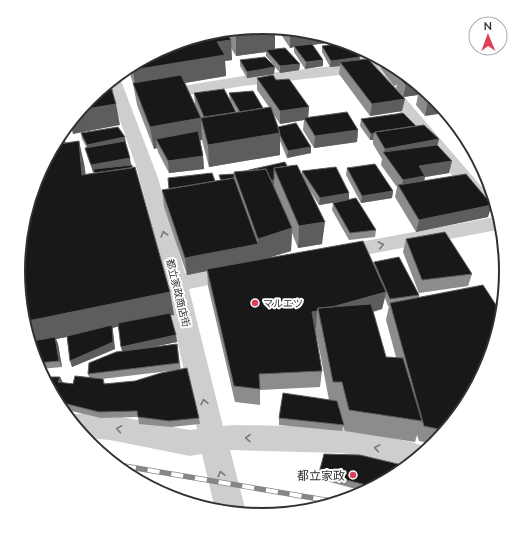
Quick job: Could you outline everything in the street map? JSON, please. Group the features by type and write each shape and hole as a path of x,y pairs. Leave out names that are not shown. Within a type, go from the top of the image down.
{"street":[{"path":"124,96 378,66 491,210"},
{"name":"都立家政商店街","path":"124,96 149,178 177,283 212,440 229,505"},
{"path":"317,257 494,225"},
{"path":"177,283 255,269"},
{"path":"83,425 110,428 190,443 235,438 336,440 411,455"}],"building":[{"path":"229,36 231,40 217,42 225,55 136,69 157,58 186,46"},
{"path":"312,44 323,60 306,62 294,46"},
{"path":"333,45 338,46 358,54 360,57 331,61 322,46"},
{"path":"285,48 300,64 280,66 266,50"},
{"path":"265,57 275,67 247,72 240,60"},
{"path":"368,59 405,99 372,104 340,62"},
{"path":"181,75 201,118 150,127 133,83"},
{"path":"273,75 276,80 289,79 309,107 280,111 257,78"},
{"path":"398,76 409,85 406,85"},
{"path":"111,88 116,104 89,109"},
{"path":"224,89 236,112 204,117 194,93"},
{"path":"253,91 263,108 240,112 229,93"},
{"path":"271,107 280,133 208,145 201,118"},
{"path":"347,112 358,130 315,136 304,118"},
{"path":"403,113 416,126 375,132 371,134 361,119"},
{"path":"296,123 311,147 288,151 280,135 278,127"},
{"path":"424,125 439,139 385,149 375,132"},
{"path":"118,127 125,137 87,145 81,133"},
{"path":"198,131 203,156 168,161 156,139"},
{"path":"79,141 82,175 135,167 170,292 31,320 27,301 25,270 27,240 33,209 43,180 49,166 62,144"},
{"path":"125,141 130,158 91,165 85,148"},
{"path":"437,145 452,161 419,166 425,176 403,180 383,152"},
{"path":"285,162 287,166 274,168 274,180 271,180 266,169 249,171 249,170"},
{"path":"375,164 393,191 362,196 347,168"},
{"path":"132,165 132,168 94,173 94,169"},
{"path":"297,165 325,222 299,226 274,168"},
{"path":"336,167 349,193 320,198 302,171"},
{"path":"266,169 292,228 258,239 234,172"},
{"path":"212,173 215,181 169,189 168,178"},
{"path":"234,174 234,178 221,180 219,175"},
{"path":"466,174 488,200 490,205 419,220 398,185"},
{"path":"234,178 258,244 185,258 162,190"},
{"path":"356,198 376,230 350,233 333,203"},
{"path":"445,232 472,274 422,280 406,239"},
{"path":"363,241 386,292 332,307 318,308 317,311 312,312 322,371 259,374 260,389 234,386 207,269"},
{"path":"399,257 419,295 390,299 374,262"},
{"path":"483,285 496,305 491,332 475,375 459,402 438,429 424,426 390,303"},
{"path":"371,304 386,357 403,358 422,421 349,410 342,382 333,382 318,308"},
{"path":"170,313 176,335 121,347 118,323"},
{"path":"112,325 113,342 70,361 67,336"},
{"path":"55,337 59,361 44,362 36,340"},
{"path":"177,344 179,363 88,374 89,363 116,352"},
{"path":"187,368 199,418 169,421 138,417 137,411 99,412 66,404 50,377 60,377 58,382 73,384 75,376 103,379 104,384 135,381 161,373"},
{"path":"283,393 337,401 344,425 279,418"},
{"name":"都立家政","path":"324,454 360,455 399,464 364,484 319,473"}],"railway":[{"path":"128,467 322,499"}],"place":[{"name":"マルエツ","path":"255,303"},
{"name":"都立家政","path":"353,475"}]}
